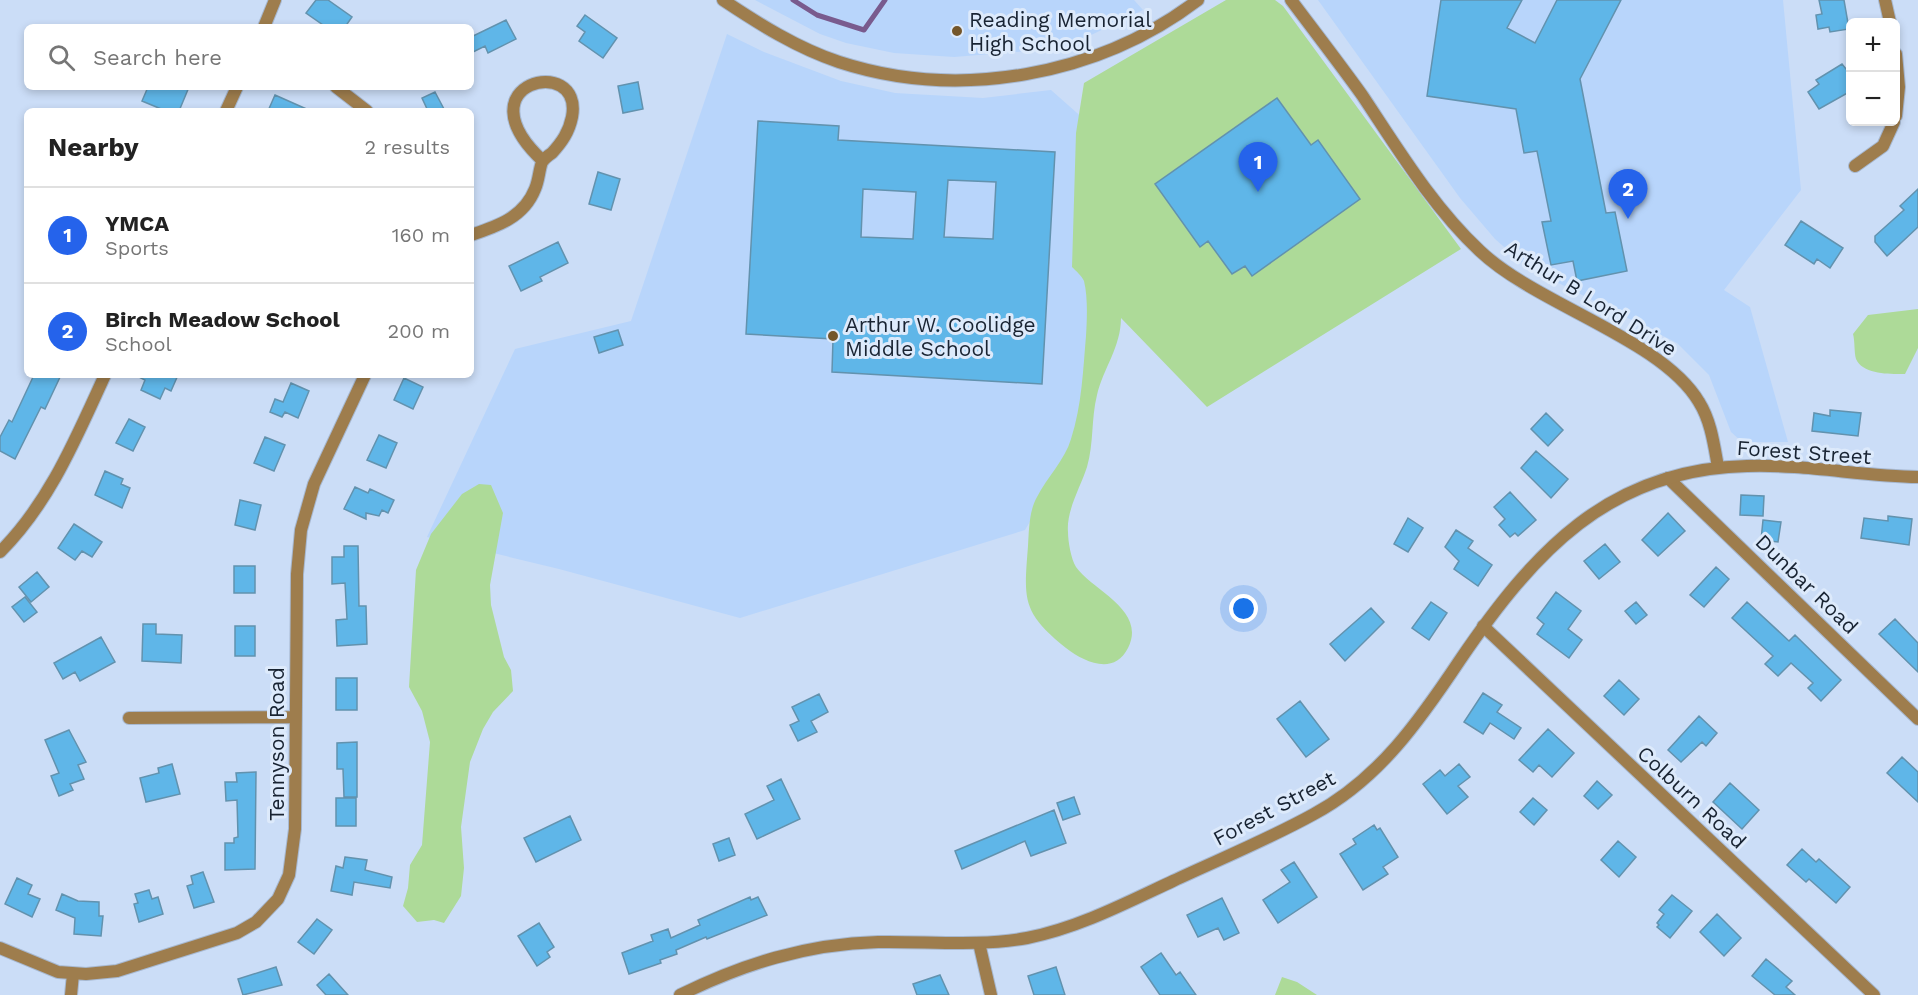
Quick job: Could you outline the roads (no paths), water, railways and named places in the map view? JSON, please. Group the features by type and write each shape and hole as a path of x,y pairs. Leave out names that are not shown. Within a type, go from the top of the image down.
{"street":[{"path":"265,24 276,0"},
{"path":"723,0 775,33 838,62 884,73 951,79 1020,75 1086,60 1151,32 1198,0"},
{"name":"Arthur B Lord Drive","path":"1291,0 1361,94 1402,158 1480,251 1529,287 1625,340 1669,368 1688,386 1699,401 1708,424 1718,467"},
{"path":"1885,0 1889,18"},
{"path":"474,234 506,221 524,207 536,189 543,161 562,142 573,114 571,101 564,90 554,83 542,81 524,88 516,98 513,111 522,139 543,161"},
{"path":"227,108 236,90"},
{"path":"340,90 363,108"},
{"path":"1855,166 1883,146 1892,126"},
{"path":"0,552 26,524 50,489 104,378"},
{"name":"Tennyson Road","path":"0,948 40,966 73,974 117,971 223,939 256,922 272,907 285,888 294,847 297,574 301,530 318,474 364,378"},
{"name":"Forest Street","path":"680,995 756,962 828,945 882,942 979,943 1024,938 1065,928 1148,892 1317,812 1358,785 1398,746 1428,710 1483,626 1514,587 1562,535 1611,502 1668,478 1718,467 1776,466 1918,477"},
{"name":"Dunbar Road","path":"1668,478 1918,719"},
{"name":"Colburn Road","path":"1483,626 1874,995"},
{"path":"129,718 294,717"},
{"path":"979,943 991,995"},
{"path":"71,995 73,974"}],"waterway":[{"path":"793,0 817,15 864,30 885,0"}],"place":[{"name":"Reading Memorial High School","path":"957,31"},
{"name":"YMCA","path":"1258,192"},
{"name":"Birch Meadow School","path":"1628,219"},
{"name":"Arthur W. Coolidge Middle School","path":"833,336"}]}
